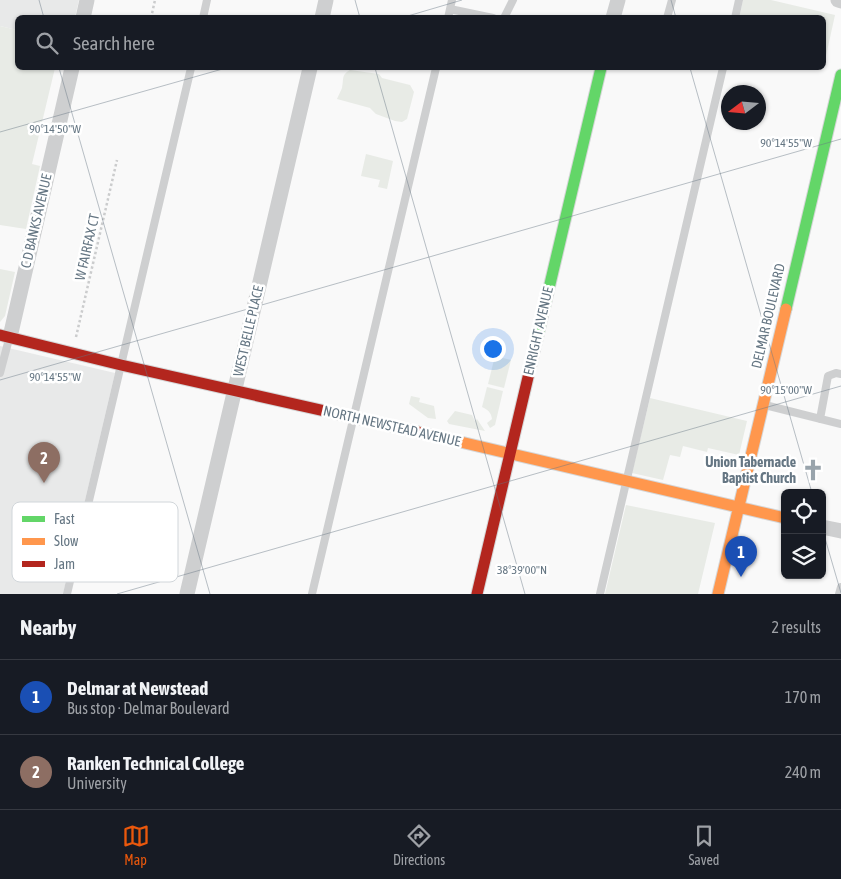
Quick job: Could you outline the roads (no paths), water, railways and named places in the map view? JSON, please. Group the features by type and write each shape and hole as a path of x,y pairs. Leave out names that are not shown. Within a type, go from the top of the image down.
{"street":[{"path":"84,15 87,0"},
{"path":"323,15 326,0"},
{"path":"614,15 618,0"},
{"name":"C D BANKS AVENUE","path":"5,336 72,70"},
{"name":"WEST BELLE PLACE","path":"187,594 310,70"},
{"name":"ENRIGHT AVENUE","path":"477,594 601,70"},
{"name":"DELMAR BOULEVARD","path":"718,594 841,75"},
{"name":"NORTH NEWSTEAD AVENUE","path":"5,336 121,365 234,389 781,517"},
{"path":"826,528 841,531"}],"lane":[{"path":"204,15 207,0"},
{"path":"449,15 452,0"},
{"path":"506,15 513,0"},
{"path":"669,15 672,0"},
{"path":"736,15 739,0"},
{"path":"450,9 479,15"},
{"path":"89,502 191,70"},
{"path":"312,594 436,70"},
{"path":"600,594 723,70"},
{"name":"C D BANKS AVENUE","path":"0,374 5,336"},
{"path":"820,419 828,376 836,373 841,374"},
{"path":"763,405 841,424"},
{"path":"839,594 841,587"}],"place":[{"name":"Union Tabernacle Baptist Church","path":"813,470"},
{"name":"Ranken Technical College","path":"44,483"},
{"name":"Delmar at Newstead","path":"741,577"}]}
